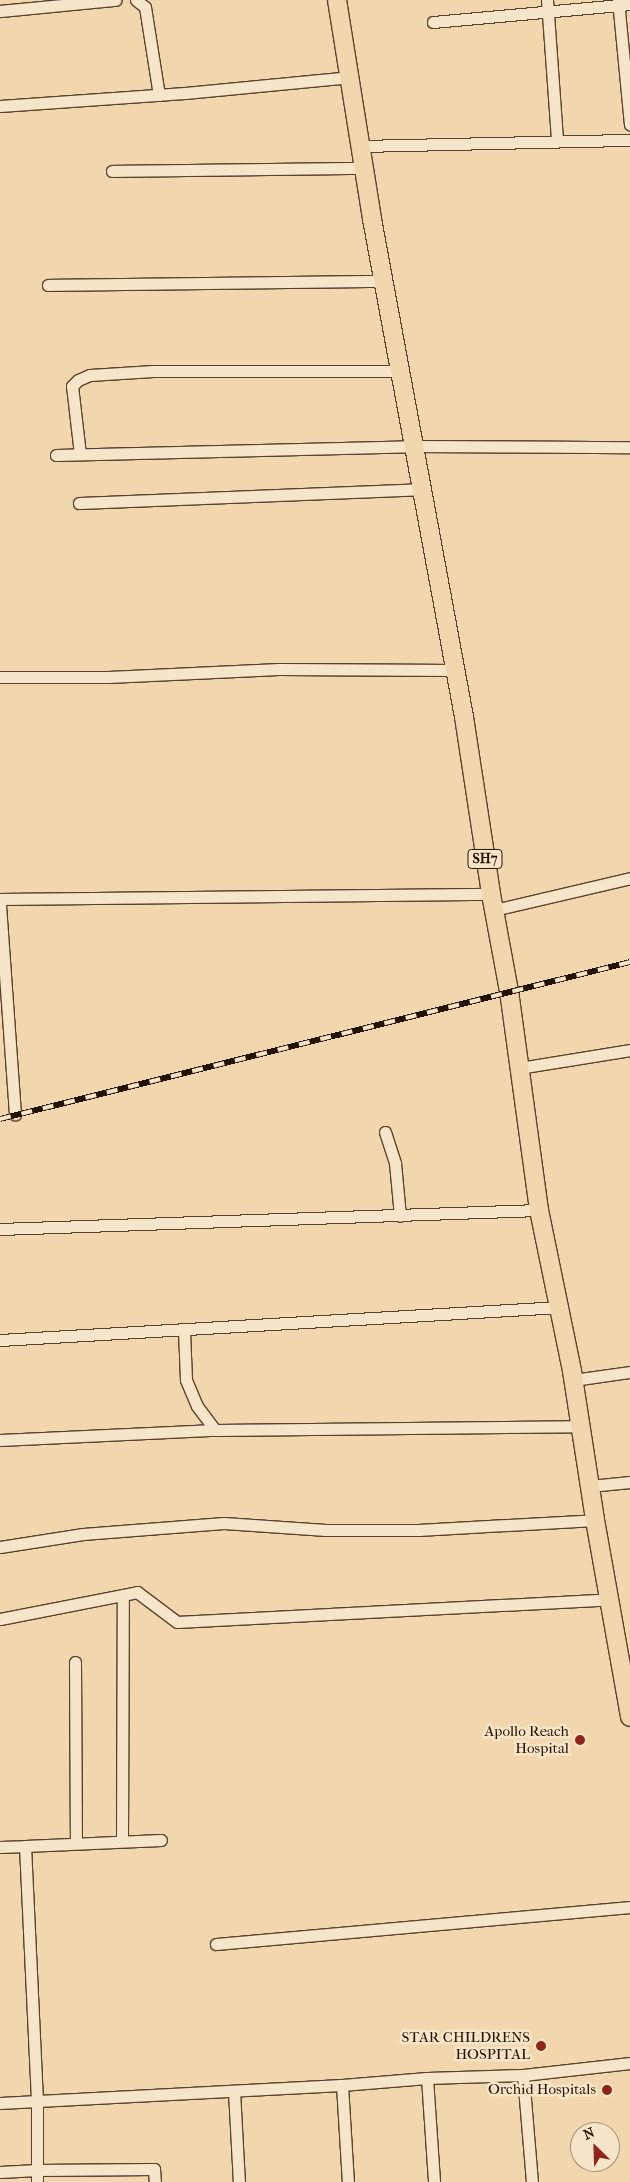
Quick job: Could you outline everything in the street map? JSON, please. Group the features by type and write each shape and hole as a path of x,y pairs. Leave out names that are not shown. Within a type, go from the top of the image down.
{"main road":[{"name":"SH7","path":"337,0 351,77 364,168 455,670 492,902 509,991 539,1210 560,1307 630,1717"}],"street":[{"path":"0,12 115,0"},
{"path":"136,0 145,7 159,95"},
{"path":"432,22 548,6 622,3 630,124"},
{"path":"548,6 557,141"},
{"path":"0,106 159,95 351,77"},
{"path":"361,146 630,140"},
{"path":"112,171 364,168"},
{"path":"48,285 384,281"},
{"path":"80,454 72,386 78,380 90,375 153,371 400,371"},
{"path":"56,454 413,446 630,447"},
{"path":"79,503 421,489"},
{"path":"0,677 108,677 278,669 455,670"},
{"path":"0,899 492,902 630,878"},
{"path":"0,905 15,1114"},
{"path":"519,1068 630,1050"},
{"path":"385,1132 395,1164 400,1216"},
{"path":"0,1229 539,1210"},
{"path":"0,1340 560,1307"},
{"path":"184,1330 186,1380 197,1406 216,1430"},
{"path":"573,1380 630,1372"},
{"path":"0,1440 216,1430 581,1426"},
{"path":"590,1486 630,1482"},
{"path":"0,1547 92,1534 224,1523 326,1530 409,1530 595,1520"},
{"path":"0,1619 137,1592 177,1622 611,1599"},
{"path":"122,1840 123,1595"},
{"path":"75,1662 76,1843"},
{"path":"0,1847 122,1840 161,1840"},
{"path":"25,1846 37,2101 37,2176"},
{"path":"216,1944 630,1907"},
{"path":"0,2103 342,2085 427,2078 523,2075 630,2063"},
{"path":"523,2075 532,2182"},
{"path":"427,2078 434,2182"},
{"path":"342,2085 348,2182"},
{"path":"234,2091 239,2182"},
{"path":"0,2172 37,2176 154,2169 155,2182"}],"railway":[{"path":"0,1119 630,962"}],"place":[{"name":"Apollo Reach Hospital","path":"580,1740"},
{"name":"STAR CHILDRENS HOSPITAL","path":"541,2046"},
{"name":"Orchid Hospitals","path":"607,2090"}]}
